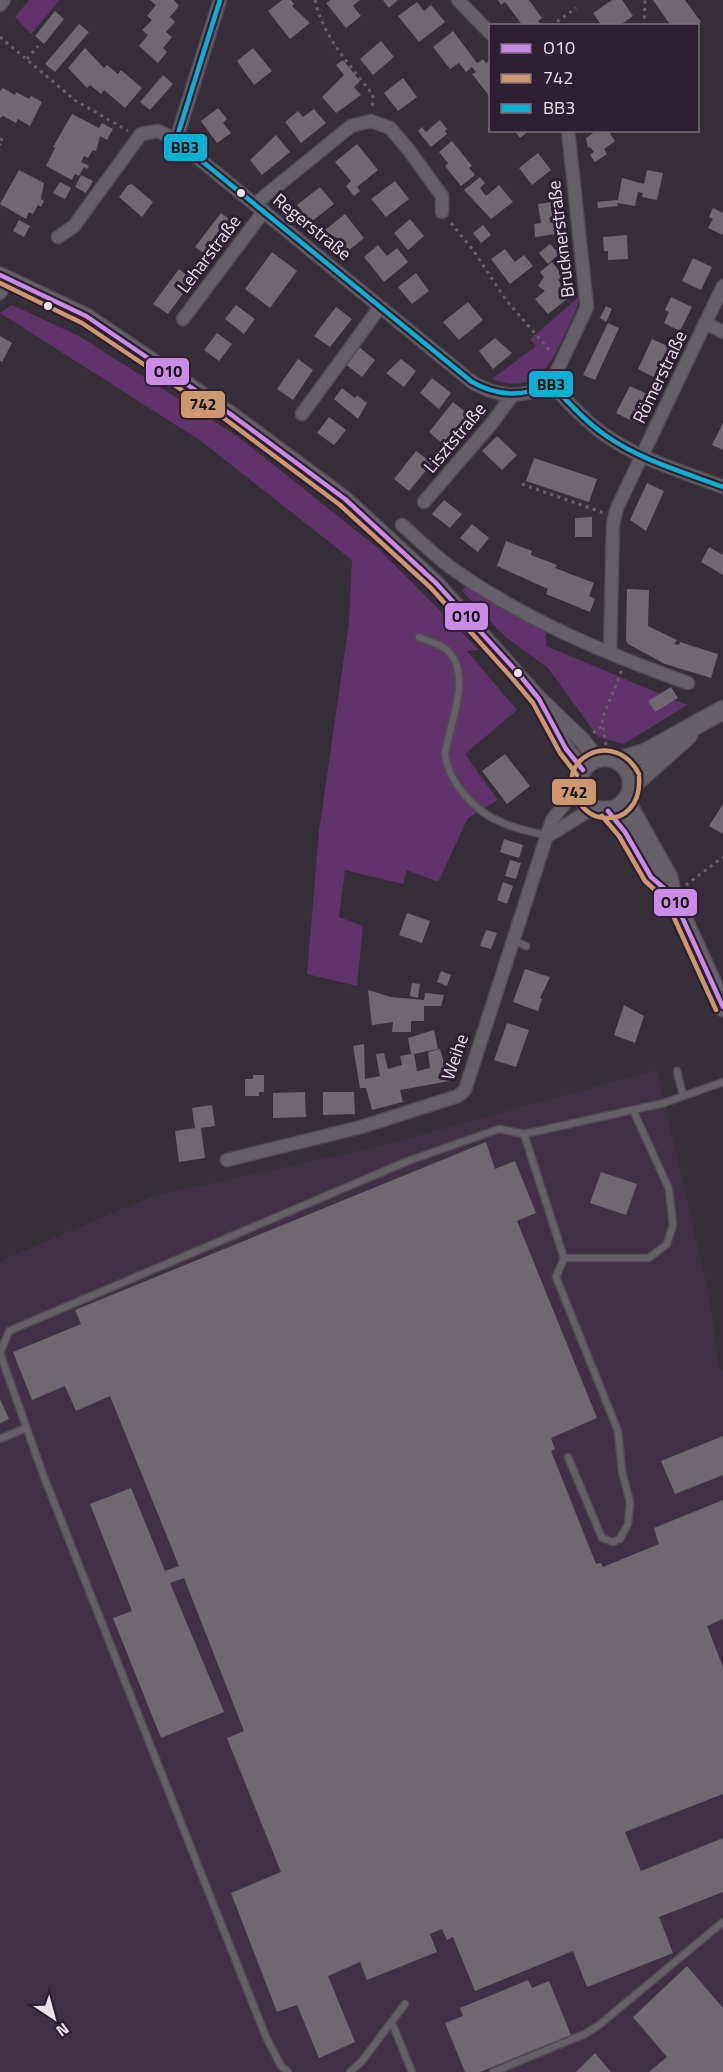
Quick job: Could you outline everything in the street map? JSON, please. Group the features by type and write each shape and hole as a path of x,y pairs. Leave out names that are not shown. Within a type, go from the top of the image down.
{"main road":[{"path":"619,761 645,753 723,710"},
{"path":"701,724 632,785 626,802 668,878 672,895 687,922 723,1007"},
{"path":"632,785 629,771 619,761 604,757 591,765 583,798 601,809 625,832 651,877 672,895"},
{"path":"601,809 626,802"}],"street":[{"path":"0,4 4,0"},
{"path":"58,237 74,226 137,138 144,133 158,131 176,140 220,0"},
{"path":"458,0 489,32"},
{"path":"371,121 390,128 408,149 442,196 442,212"},
{"name":"Leharstraße","path":"183,319 260,207 351,126 371,121"},
{"name":"Brucknerstraße","path":"551,384 587,307 568,132"},
{"name":"Regerstraße","path":"176,140 472,382 488,391 512,396 537,391 551,384"},
{"path":"0,293 4,277 96,322 229,413 345,499 436,583 539,699 583,741 591,765"},
{"name":"Römerstraße","path":"610,653 615,516 723,286"},
{"path":"302,414 380,307"},
{"path":"705,323 723,332"},
{"path":"551,384 607,437 642,455 723,487"},
{"name":"Lisztstraße","path":"424,502 492,423 512,396"},
{"path":"402,525 449,566 508,605 537,621 626,660 688,683"},
{"name":"Weihe","path":"227,1160 361,1127 458,1096 468,1083 470,1069 552,820 591,765"},
{"path":"548,836 601,809"}],"lane":[{"path":"418,637 447,650 455,660 460,673 445,754 446,764 456,783 481,810 501,823 548,836"},
{"path":"514,940 526,946"},
{"path":"677,1071 683,1096"},
{"path":"288,2072 281,2066 266,2037 26,1428 0,1353 9,1331 408,1161 499,1129 524,1134 633,1110 723,1082"},
{"path":"564,1258 649,1258 667,1244 673,1225 669,1189 633,1110"},
{"path":"524,1134 564,1258 556,1277 618,1431 622,1472 630,1502 628,1524 620,1539 613,1542 602,1538 568,1458"},
{"path":"0,1438 26,1428"},
{"path":"493,2072 585,2034 599,2025 723,1922"},
{"path":"350,2072 392,2023 405,2004"},
{"path":"392,2023 412,2072"}],"path":[{"path":"315,0 319,18 326,33 373,95 371,121"},
{"path":"644,24 645,0"},
{"path":"554,24 576,8"},
{"path":"0,37 84,106 137,138"},
{"path":"26,59 38,46"},
{"path":"0,146 1,140"},
{"path":"442,212 473,250 506,300 551,351"},
{"path":"522,484 615,516"},
{"path":"591,765 604,725 602,719 626,660"},
{"path":"592,735 604,725"},
{"path":"672,895 723,857"}],"shaded area":[{"path":"29,0 60,0 31,34 15,17"},
{"path":"579,297 575,312 558,348 546,368 538,376 519,384 492,379 536,346 530,339"},
{"path":"12,305 79,336 240,438 379,549 479,650 467,651 517,710 465,754 498,800 468,818 438,882 407,870 403,884 345,870 339,917 363,926 357,986 307,974 319,831 349,623 352,560 201,441 0,313"},
{"path":"466,586 546,633 546,646 687,705 624,744 598,737 548,668 503,635 462,591"},
{"path":"657,1070 710,1299 719,1370 723,1370 723,2072 0,2072 0,1261 150,1197 377,1147"}],"building":[{"path":"150,0 174,0 179,6 170,17 175,22 166,32 172,37 163,48 167,52 158,63 139,46 148,35 142,30 152,20 147,16 156,5"},
{"path":"282,0 291,0 294,4 292,6 310,23 290,39 268,11"},
{"path":"331,0 360,0 353,6 361,16 346,28 326,3"},
{"path":"383,0 398,0 389,8"},
{"path":"498,0 529,0 542,18 538,21 540,24 522,24 505,2 501,5"},
{"path":"612,0 622,0 633,16 622,24 601,24 593,13"},
{"path":"653,0 685,0 701,22 698,24 670,24"},
{"path":"417,2 424,11 431,5 445,22 419,42 398,16"},
{"path":"55,11 64,19 44,44 35,36"},
{"path":"79,24 89,32 55,72 45,64"},
{"path":"453,31 477,63 483,59 486,63 489,61 489,96 472,74 476,72 472,67 466,72 459,63 450,69 433,47"},
{"path":"381,41 394,57 373,75 360,59"},
{"path":"85,48 104,68 107,65 118,74 121,70 142,88 125,108 104,90 101,94 90,85 87,88 68,68"},
{"path":"253,48 272,71 254,85 237,61"},
{"path":"343,60 360,81 354,87 361,95 336,113 322,97 344,75 336,65"},
{"path":"163,75 173,84 150,110 140,102"},
{"path":"403,78 417,97 398,111 384,93"},
{"path":"3,88 15,95 16,92 29,99 31,96 42,102 30,126 18,119 16,123 3,116 0,118 0,91"},
{"path":"218,108 227,119 223,123 231,133 217,143 201,121"},
{"path":"314,109 326,123 301,143 285,122 298,111 303,117"},
{"path":"72,114 99,128 102,123 113,129 107,140 100,136 96,151 93,150 88,158 84,156 81,162 89,166 87,169 84,167 79,176 75,174 72,180 46,166 55,148 53,147"},
{"path":"440,120 447,129 445,131 447,134 431,147 418,131 422,127 426,132"},
{"path":"516,132 528,132 520,138"},
{"path":"610,132 615,141 604,149 607,154 595,162 590,155 594,152 590,147 588,148 586,138 593,133"},
{"path":"276,135 290,152 262,175 250,160"},
{"path":"452,141 472,166 469,168 475,175 461,186 445,166 448,163 439,152"},
{"path":"357,144 378,170 357,187 360,191 354,196 346,186 351,181 335,162"},
{"path":"538,153 551,170 532,185 519,168"},
{"path":"19,170 44,183 41,199 44,201 41,207 38,205 33,214 29,212 26,219 0,204"},
{"path":"647,170 663,173 657,200 642,197 643,193 638,192 635,206 617,203 618,206 598,208 597,202 618,200 622,178 644,184"},
{"path":"81,175 93,181 86,193 75,187"},
{"path":"480,177 485,183 480,188 486,196 499,185 513,202 491,219 464,190"},
{"path":"395,181 409,199 386,217 371,199"},
{"path":"60,182 71,188 65,199 53,193"},
{"path":"132,184 153,202 142,217 119,197 128,185"},
{"path":"320,187 334,204 311,222 297,205"},
{"path":"558,201 563,233 535,237 534,224 541,223 538,204"},
{"path":"713,208 723,213 723,235 708,228 713,219 709,217"},
{"path":"221,213 235,223 209,257 195,247"},
{"path":"345,214 364,238 348,251 336,237 333,239 325,230"},
{"path":"410,219 424,236 408,250 394,233"},
{"path":"19,220 30,226 24,237 13,231"},
{"path":"483,225 491,235 481,243 473,233"},
{"path":"627,235 628,259 608,260 608,251 604,251 603,237"},
{"path":"550,244 559,254 548,264 539,253"},
{"path":"378,245 387,256 397,248 408,262 384,282 364,257"},
{"path":"505,249 515,262 524,255 533,266 510,284 491,259"},
{"path":"272,252 297,271 270,308 245,289"},
{"path":"693,258 712,267 701,290 682,281"},
{"path":"552,262 563,276 558,280 571,296 548,314 535,299 545,291 538,286 544,277 540,272"},
{"path":"179,269 193,280 168,314 153,304"},
{"path":"416,273 429,291 412,304 398,287"},
{"path":"671,297 692,307 680,331 664,323 669,312 665,310"},
{"path":"468,302 483,320 459,340 443,322"},
{"path":"236,305 255,319 244,334 225,319"},
{"path":"606,306 612,309 606,322 600,318"},
{"path":"336,307 352,319 330,347 314,336"},
{"path":"608,323 619,328 595,380 583,375"},
{"path":"217,333 232,344 219,361 204,350"},
{"path":"0,336 12,343 2,362 0,360"},
{"path":"495,338 512,353 493,369 479,351"},
{"path":"652,339 672,348 657,379 638,369"},
{"path":"359,347 375,360 362,377 345,364"},
{"path":"298,359 313,370 293,400 277,389"},
{"path":"401,359 416,371 404,387 386,373"},
{"path":"432,378 451,393 439,409 420,393"},
{"path":"630,386 649,395 636,423 616,413"},
{"path":"342,388 355,398 357,395 367,403 358,419 334,399"},
{"path":"453,402 469,415 444,445 429,432"},
{"path":"329,417 346,430 334,445 317,433"},
{"path":"723,423 723,450 712,445"},
{"path":"497,436 517,455 502,470 482,451"},
{"path":"416,451 432,463 409,491 394,479"},
{"path":"534,458 597,479 589,502 526,481"},
{"path":"647,483 664,491 646,531 630,520"},
{"path":"444,500 462,514 450,528 432,514"},
{"path":"592,517 592,537 575,537 575,518"},
{"path":"472,524 489,538 478,552 460,538"},
{"path":"506,541 532,551 531,555 557,565 555,568 594,583 589,596 595,599 590,612 546,594 548,589 497,566"},
{"path":"709,547 723,555 723,575 701,562"},
{"path":"627,589 649,590 648,626 677,640 674,644 679,645 680,642 718,654 711,678 665,664 628,644 626,641"},
{"path":"671,687 678,698 655,712 648,701"},
{"path":"505,754 530,786 507,804 482,771"},
{"path":"723,804 723,834 709,826"},
{"path":"504,839 523,845 519,858 500,852"},
{"path":"510,860 521,863 516,879 505,876"},
{"path":"503,882 513,886 507,904 497,900"},
{"path":"407,913 430,921 422,943 399,935"},
{"path":"486,930 497,933 491,949 480,946"},
{"path":"525,969 550,977 540,998 542,999 538,1011 513,1002"},
{"path":"441,971 451,975 447,986 437,982"},
{"path":"412,983 420,984 418,998 410,996"},
{"path":"368,990 391,997 424,1000 425,993 444,995 441,1006 424,1006 424,1021 411,1021 411,1032 392,1032 393,1022 372,1025"},
{"path":"624,1005 644,1016 635,1043 614,1035"},
{"path":"507,1023 529,1030 516,1067 494,1060"},
{"path":"434,1030 438,1049 414,1054 417,1071 430,1068 428,1052 440,1049 450,1081 400,1090 403,1102 372,1110 366,1088 360,1088 353,1046 364,1044 365,1079 380,1076 376,1054 384,1053 388,1069 402,1065 400,1056 411,1054 408,1038"},
{"path":"253,1075 264,1075 264,1092 259,1092 259,1096 245,1096 245,1079 253,1079"},
{"path":"305,1092 306,1117 273,1118 273,1093"},
{"path":"323,1092 354,1092 355,1114 323,1115"},
{"path":"212,1105 215,1126 201,1128 205,1158 179,1162 175,1131 195,1128 192,1108"},
{"path":"486,1142 495,1169 515,1161 536,1213 517,1221 597,1418 551,1438 555,1449 551,1451 596,1564 601,1563 603,1567 659,1544 654,1528 723,1500 723,1619 707,1626 723,1667 723,1794 625,1832 641,1871 723,1838 723,1892 659,1917 673,1953 587,1987 573,1951 475,1991 453,1937 447,1940 442,1929 430,1934 437,1952 367,1980 360,1962 328,1976 355,2042 319,2058 297,2005 277,2012 231,1893 281,1872 227,1738 244,1731 184,1578 170,1583 224,1712 161,1738 113,1618 132,1611 90,1504 131,1488 165,1571 179,1566 110,1396 76,1411 65,1386 32,1400 13,1352 81,1324 75,1310"},
{"path":"601,1172 637,1184 626,1215 590,1203"},
{"path":"0,1399 9,1419 0,1423"},
{"path":"723,1436 723,1475 675,1494 661,1461"},
{"path":"687,1966 723,2008 723,2072 649,2072 667,2057 633,2017"},
{"path":"528,1980 532,1988 549,1981 571,2035 480,2072 465,2072 445,2023 463,2016 460,2008"},
{"path":"595,2053 611,2072 576,2072"}],"transit line":[{"name":"BB3","path":"220,0 176,140 472,382 501,393 511,394 531,391 551,384 591,424 618,444 662,465 723,487"},
{"name":"O10","path":"0,275 86,316 229,413 345,499 436,583 518,673 539,699 566,749 583,770"},
{"name":"742","path":"0,283 82,323 225,419 340,505 431,588 512,678 533,703 560,753 577,775"},
{"name":"742","path":"639,774 628,759 615,752 601,751 588,755 578,763 572,775 572,789 580,804 591,814 609,818 617,817 630,809 634,802 639,777"},
{"name":"O10","path":"608,811 625,832 651,877 672,895 723,1007"},
{"name":"742","path":"602,816 619,836 645,881 666,900 716,1010"}]}
